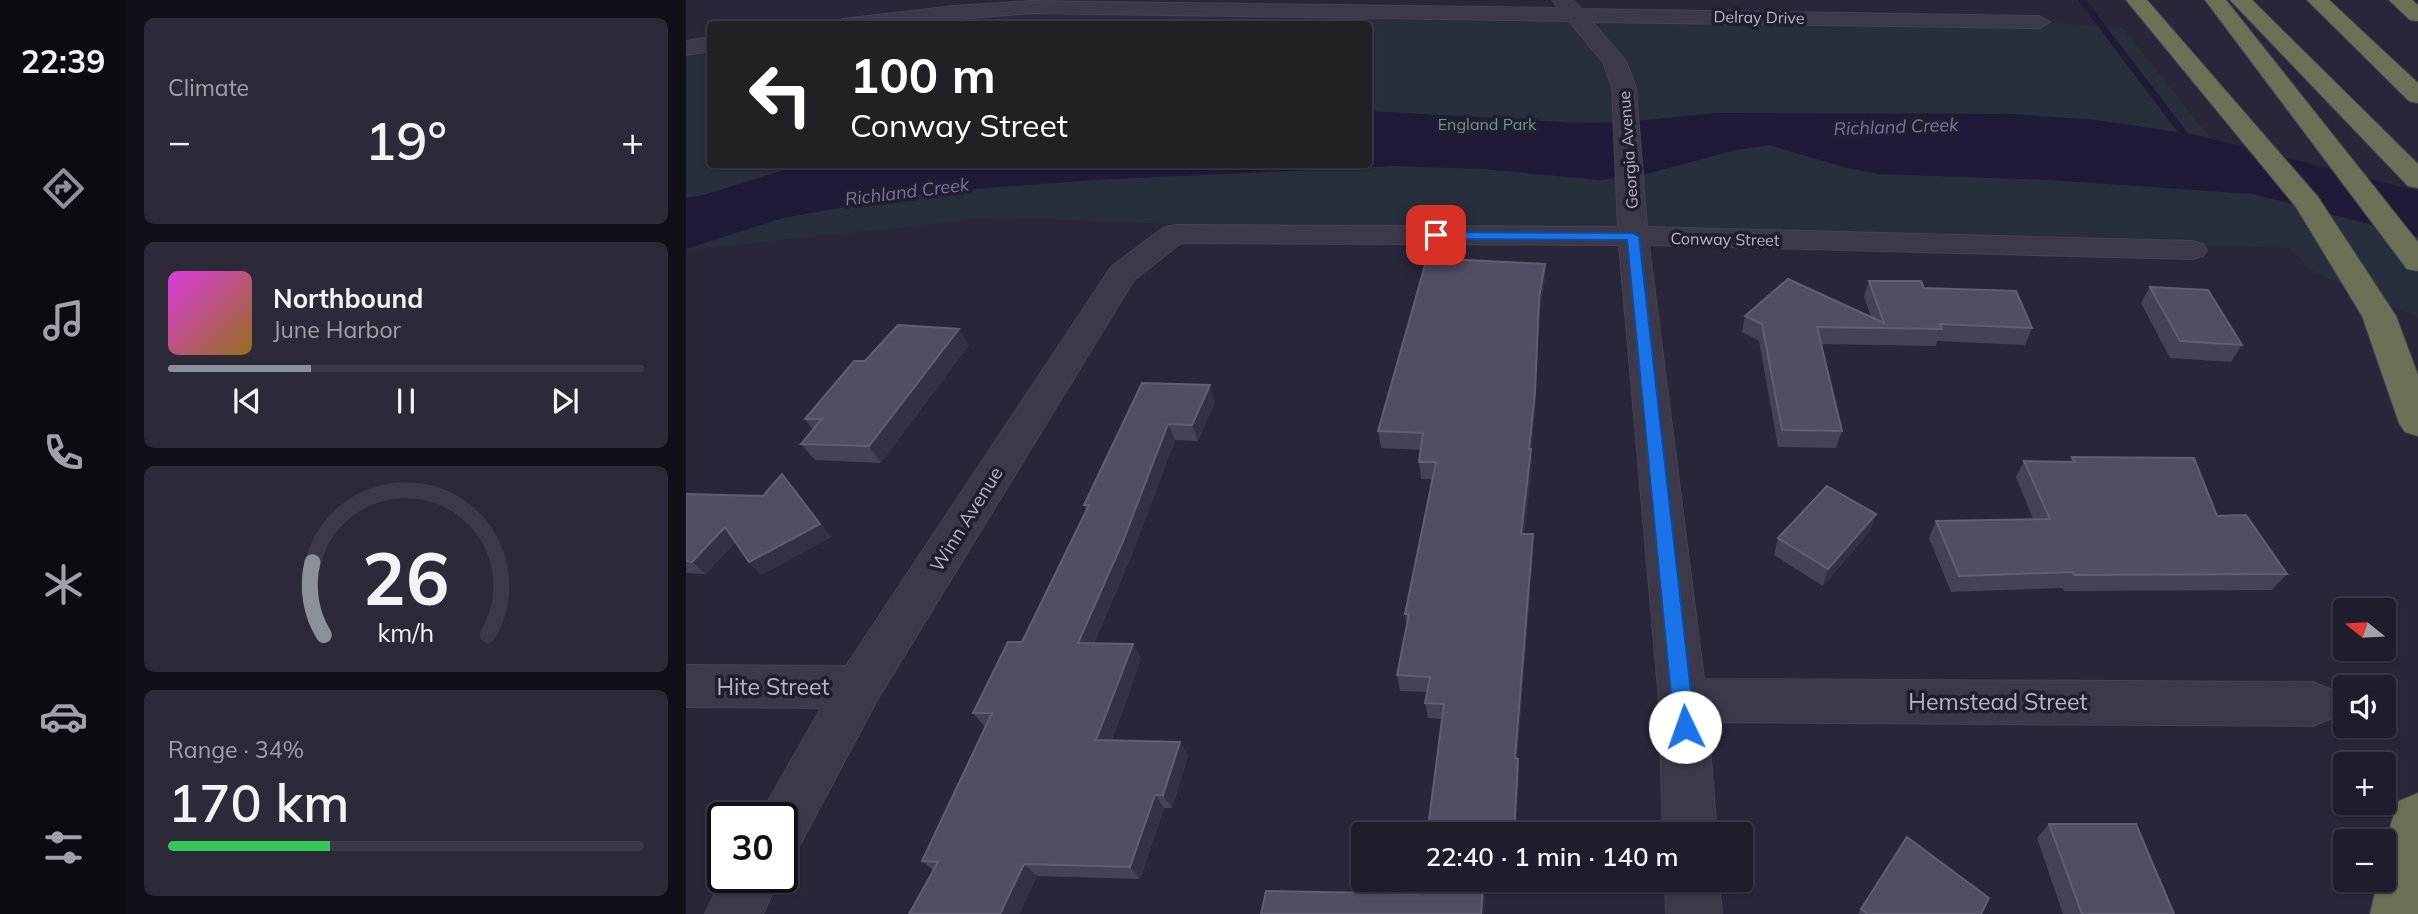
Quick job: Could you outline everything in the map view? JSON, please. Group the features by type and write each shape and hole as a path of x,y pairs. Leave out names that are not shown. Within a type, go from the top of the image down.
{"highway":[{"path":"2136,0 2308,203 2379,316 2418,423"},
{"path":"2215,0 2418,262"},
{"path":"2240,0 2418,180"},
{"path":"2317,0 2418,96"},
{"path":"2399,0 2418,15"},
{"path":"2398,914 2418,819"}],"street":[{"name":"Delray Drive","path":"876,21 1030,7 1568,6 2039,22"},
{"name":"Georgia Avenue","path":"1568,6 1614,61 1624,88 1633,224 1683,700 1689,822"},
{"path":"686,48 707,44"},
{"name":"Conway Street","path":"1174,234 1633,224 2192,250"},
{"name":"Winn Avenue","path":"795,802 859,688 1122,274 1174,234"},
{"name":"Hite Street","path":"686,687 859,688"},
{"name":"Hemstead Street","path":"1683,700 2313,704"},
{"path":"1693,892 1694,914"},
{"path":"733,914 744,893"}],"green space":[{"name":"England Park","path":"954,12 2039,22 2123,28 2222,153 2418,196 2418,318 2308,269 2290,248 2032,239 1436,235 998,217 686,250 686,48 707,44 707,168 1372,168 1372,21 876,21"}],"water":[{"name":"Richland Creek","path":"1372,111 1576,123 1628,122 1715,113 2012,114 2097,120 2196,135 2418,191 2418,237 2253,194 2049,180 1879,174 1847,168 1769,145 1736,150 1646,174 1600,180 1482,169 1372,167"},
{"name":"Richland Creek","path":"790,168 1351,168 1094,180 923,193 783,218 686,249 686,198"}],"building":[{"path":"1427,258 1545,264 1539,298 1531,449 1521,534 1533,534 1515,758 1518,759 1515,822 1429,822 1444,704 1425,703 1430,677 1397,675 1409,614 1405,614 1436,462 1419,462 1423,433 1378,431"},
{"path":"1788,279 1884,323 1869,281 1921,281 1924,288 2016,291 2032,328 1940,324 1942,329 1817,327 1842,431 1782,430 1762,324 1745,316"},
{"path":"2150,287 2208,290 2242,345 2180,341"},
{"path":"898,325 959,329 869,446 801,444 822,419 805,419 854,361 865,361"},
{"path":"1142,383 1210,385 1192,425 1168,424 1123,541 1078,643 1133,644 1096,740 1180,742 1163,795 1155,795 1130,867 1024,864 1000,914 909,914 938,862 922,861 992,713 973,713 1008,642 1022,642 1089,505 1084,505"},
{"path":"2072,457 2194,458 2217,516 2246,515 2287,574 2074,575 2073,572 1959,576 1936,521 2050,519 2024,461 2075,462"},
{"path":"782,474 820,524 749,562 725,527 692,562 686,561 686,494 763,496"},
{"path":"1827,486 1876,514 1828,569 1778,538"},
{"path":"2049,824 2136,824 2174,914 2082,914"},
{"path":"1907,837 1989,898 1981,914 1868,914 1861,909"},
{"path":"1266,891 1419,894 1482,892 1481,914 1261,914"}],"waterway":[{"path":"2082,0 2193,146"}],"route":[{"path":"1436,235 1633,236 1685,727"}]}
